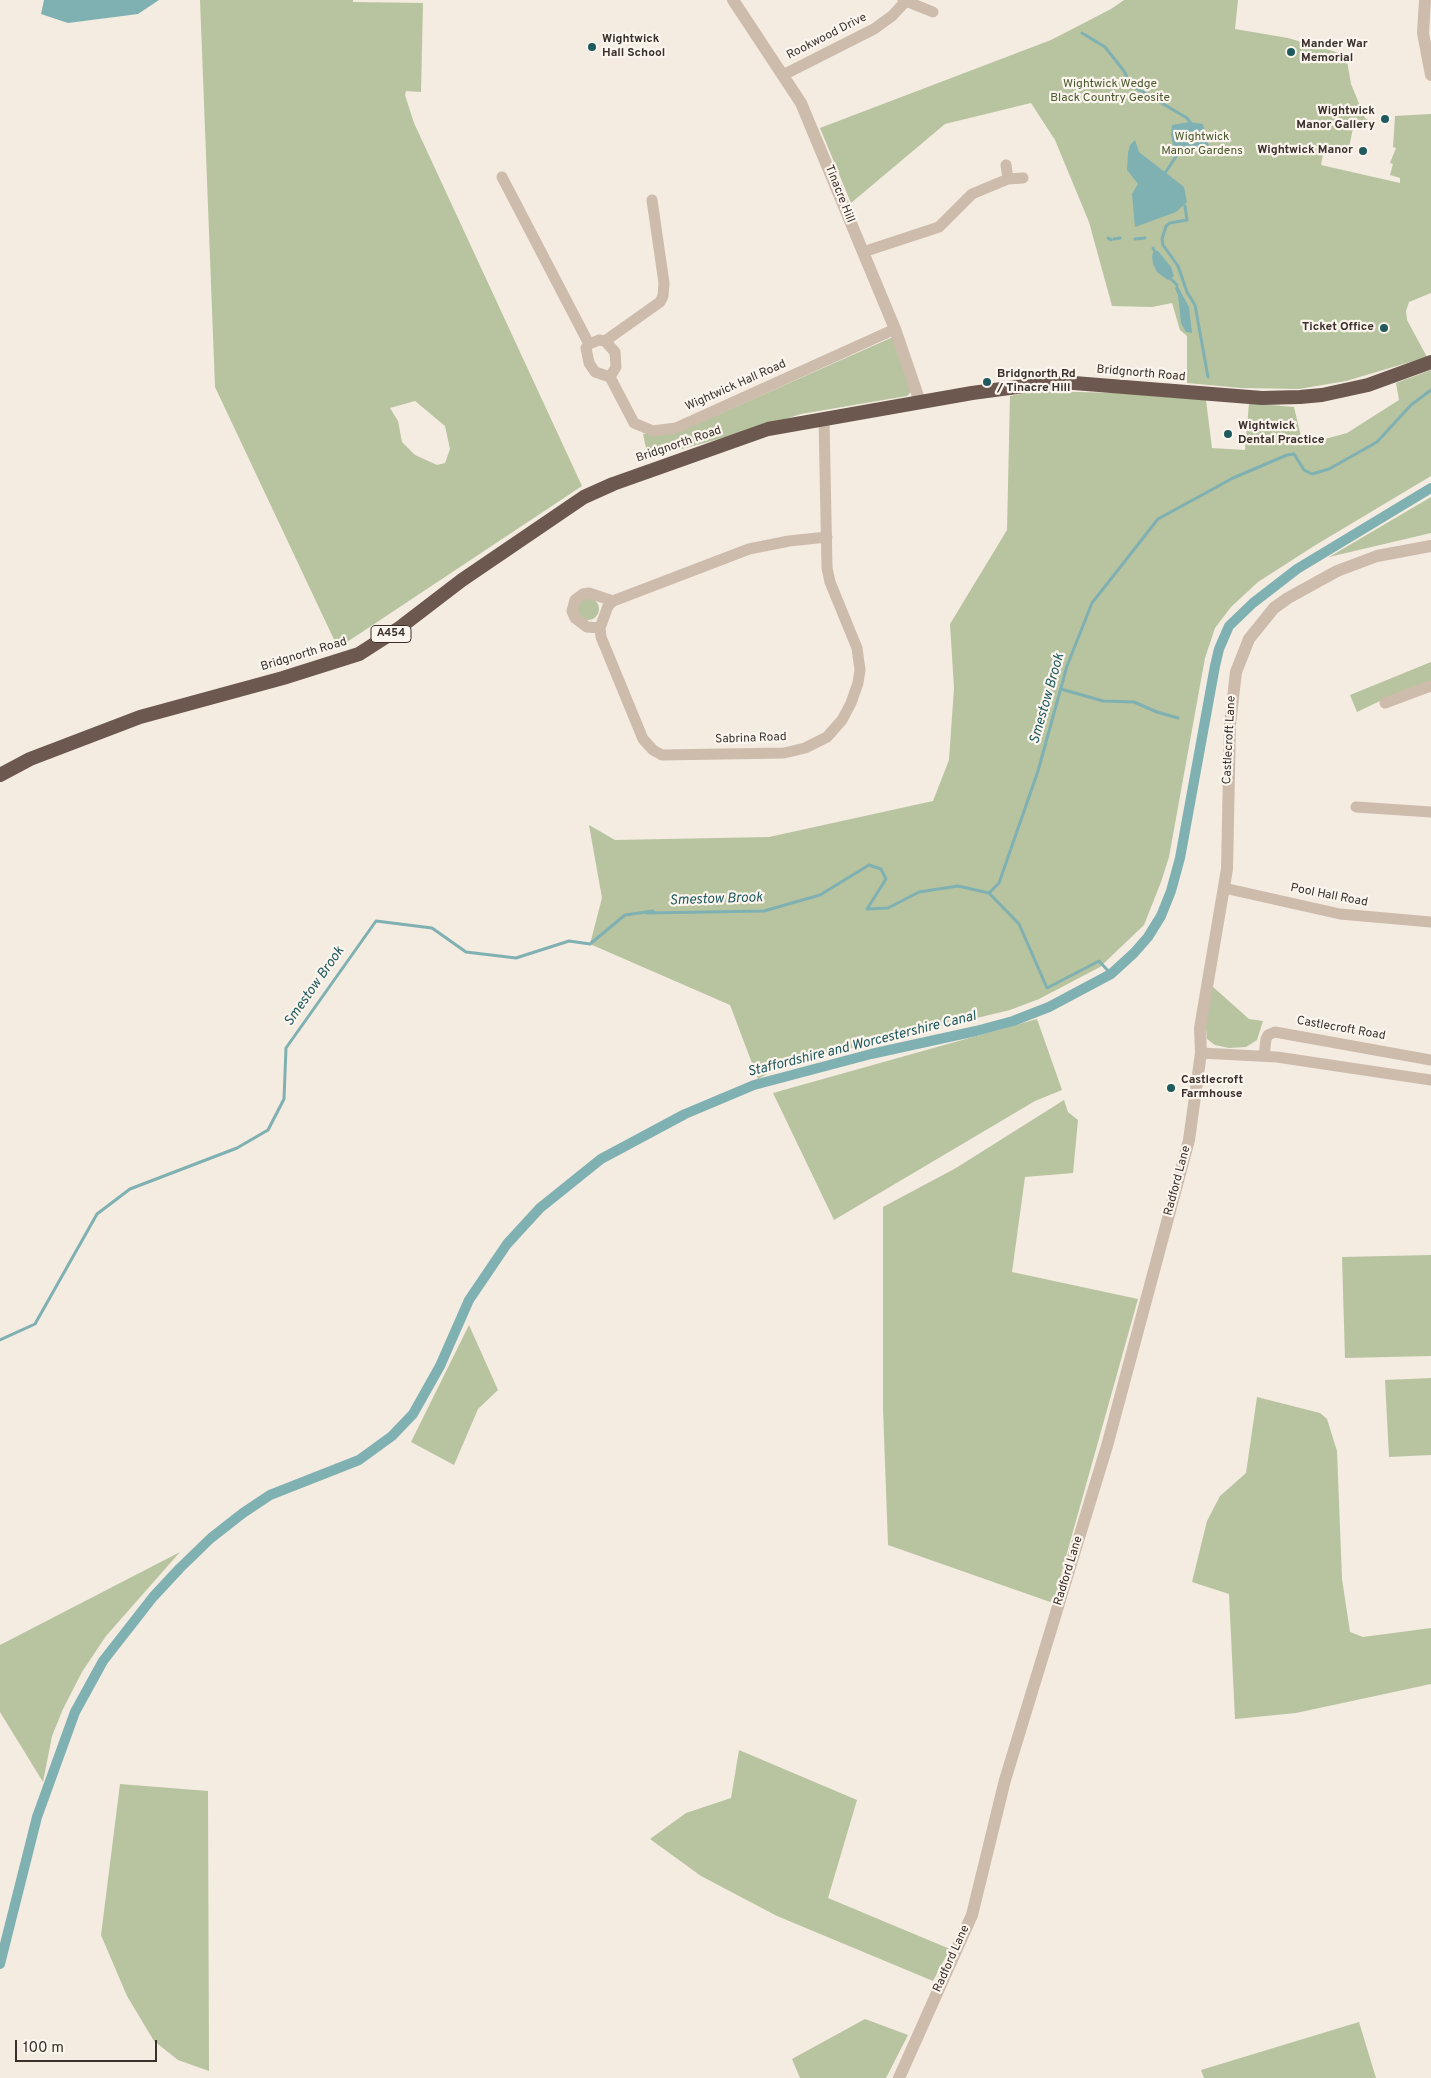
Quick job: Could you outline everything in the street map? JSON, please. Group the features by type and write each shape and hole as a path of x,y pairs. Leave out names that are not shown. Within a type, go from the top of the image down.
{"highway":[{"name":"Bridgnorth Road","path":"0,775 30,759 140,717 283,678 359,654 398,629 462,580 584,497 613,484 768,429 1025,384 1074,383 1262,398 1300,398 1368,385 1431,362"}],"street":[{"name":"Tinacre Hill","path":"733,0 801,102 895,329 920,402"},
{"path":"1425,0 1431,75"},
{"name":"Rookwood Drive","path":"783,74 874,29 892,16 904,1 933,12"},
{"path":"1006,165 1008,179"},
{"path":"502,177 589,344"},
{"path":"863,252 939,227 972,194 1008,179 1023,178"},
{"path":"605,341 660,302 663,296 664,283 652,200"},
{"name":"Wightwick Hall Road","path":"610,377 634,423 653,430 676,428 895,329"},
{"path":"599,340 605,341 615,352 616,362 614,372 610,377 601,376 595,372 589,363 586,348 589,344 599,340"},
{"name":"Sabrina Road","path":"600,628 604,643 644,740 653,750 662,755 784,753 805,748 828,737 842,720 851,703 860,670 857,648 829,578 826,537 824,418"},
{"path":"613,601 588,593 583,594 574,600 572,611 575,618 587,627 600,628 606,609 613,601 750,549 789,541 826,537"},
{"name":"Castlecroft Lane","path":"1201,1053 1200,1028 1224,888 1228,852 1227,793 1232,692 1236,672 1249,639 1274,608 1306,586 1337,571 1377,556 1431,546"},
{"path":"1386,703 1431,686"},
{"path":"1356,807 1431,812"},
{"name":"Pool Hall Road","path":"1224,888 1340,914 1431,922"},
{"name":"Castlecroft Road","path":"1264,1056 1268,1035 1275,1032 1431,1060"},
{"path":"1201,1053 1264,1056 1316,1062 1431,1080"},
{"name":"Radford Lane","path":"899,2078 972,1915 1005,1780 1107,1446 1163,1236 1188,1140 1201,1053"}],"green space":[{"path":"200,0 353,0 353,2 423,3 421,92 406,91 405,95 414,123 582,486 338,648 215,387","holes":["415,401 445,426 450,449 445,463 437,465 415,455 402,442 398,421 390,408"]},
{"name":"Wightwick Manor Gardens","path":"1124,0 1238,0 1235,29 1288,38 1346,55 1351,84 1365,118 1370,121 1369,126 1354,123 1349,148 1332,145 1330,155 1323,154 1321,165 1400,183 1400,178 1390,175 1393,164 1390,163 1396,148 1393,147 1395,116 1431,114 1431,293 1409,302 1406,311 1407,320 1427,357 1346,381 1299,389 1241,388 1187,383 1187,336 1180,330 1172,303 1152,307 1112,306 1089,222 1055,140 1031,103 945,124 851,203 820,128 1051,40 1111,9"},
{"path":"893,337 912,391 907,396 801,414 734,435 648,458 643,434 681,431"},
{"path":"1431,370 1431,476 1258,582 1231,607 1215,628 1205,658 1169,857 1161,882 1144,925 1100,967 1039,999 1010,1010 802,1060 780,1067 758,1079 730,1005 590,944 602,898 589,825 615,840 769,837 933,801 949,760 954,688 950,624 1007,530 1010,396 1035,391 1120,393 1206,400 1212,448 1245,450 1249,403 1294,407 1303,445 1347,433 1399,400 1396,383"},
{"path":"1431,497 1431,533 1329,557"},
{"path":"588,598 596,601 599,609 596,617 588,620 580,617 577,609 580,601"},
{"path":"1431,662 1431,681 1357,712 1350,695"},
{"path":"1212,986 1249,1019 1263,1021 1257,1040 1246,1047 1229,1048 1215,1045 1207,1039 1205,1019"},
{"path":"1037,1019 1062,1090 1035,1101 834,1220 773,1093"},
{"path":"1064,1100 1068,1112 1078,1120 1073,1173 1025,1177 1012,1272 1138,1299 1053,1603 888,1545 883,1408 883,1207 956,1168"},
{"path":"1431,1255 1431,1356 1345,1358 1342,1257"},
{"path":"469,1325 498,1390 478,1409 454,1465 411,1442"},
{"path":"1431,1378 1431,1455 1389,1457 1385,1380"},
{"path":"1257,1397 1320,1413 1327,1419 1337,1451 1342,1579 1350,1632 1363,1637 1431,1628 1431,1684 1296,1713 1235,1719 1229,1594 1192,1582 1207,1521 1220,1496 1246,1473"},
{"path":"180,1552 106,1636 82,1672 52,1736 43,1782 0,1712 0,1645"},
{"path":"739,1750 857,1800 828,1898 950,1949 933,1981 777,1916 701,1876 650,1839 686,1813 731,1798"},
{"path":"120,1784 208,1791 209,2071 178,2060 154,2041 127,1996 101,1935"},
{"path":"865,2019 908,2035 886,2078 800,2078 792,2059"},
{"path":"1359,2022 1376,2078 1204,2078 1201,2070"}],"water":[{"path":"44,0 159,0 138,14 68,23 41,14"},
{"path":"1190,122 1203,124 1209,147 1185,152 1173,145 1172,125"},
{"path":"1135,140 1139,152 1184,187 1187,202 1176,212 1135,227 1132,194 1138,184 1127,170 1130,145"},
{"path":"1154,250 1158,251 1171,267 1174,276 1168,280 1157,272 1153,264 1152,256"},
{"path":"1177,285 1189,307 1192,333 1186,332 1181,323 1178,295 1175,288"}],"waterway":[{"path":"1082,33 1105,47 1124,71 1131,85 1187,118 1190,122"},
{"path":"1165,173 1181,149"},
{"path":"1185,206 1187,220 1170,223 1166,226 1162,239 1163,245 1178,266 1187,292 1195,305 1208,377"},
{"path":"1114,239 1120,238"},
{"path":"1135,239 1145,238"},
{"path":"1170,278 1177,285"},
{"name":"Smestow Brook","path":"0,1340 35,1324 97,1214 130,1189 237,1148 268,1130 284,1099 286,1048 376,921 432,928 466,952 516,958 569,941 590,944 625,915 653,911 647,913 764,911 820,895 869,865 881,869 886,879 867,909 888,908 919,892 958,886 989,893 999,883 1038,771 1067,666 1092,603 1158,519 1233,478 1287,455 1294,454 1304,470 1312,474 1329,469 1377,442 1411,405 1431,390"},
{"name":"Staffordshire and Worcestershire Canal","path":"0,1964 37,1817 75,1712 103,1661 153,1597 180,1568 211,1538 270,1495 359,1460 392,1436 413,1414 440,1366 469,1300 507,1244 540,1208 601,1159 685,1114 754,1085 871,1054 1013,1021 1049,1007 1111,974 1148,937 1161,916 1171,891 1180,858 1215,666 1219,649 1229,626 1253,603 1297,569 1431,488"},
{"path":"1061,689 1103,701 1134,702 1157,712 1178,718"},
{"path":"989,893 1019,924 1047,988 1099,961 1111,974"}],"place":[{"name":"Wightwick Hall School","path":"592,47"},
{"name":"Mander War Memorial","path":"1291,52"},
{"name":"Wightwick Manor Gallery","path":"1385,119"},
{"name":"Wightwick Manor","path":"1363,151"},
{"name":"Ticket Office","path":"1384,328"},
{"name":"Bridgnorth Rd / Tinacre Hill","path":"987,382"},
{"name":"Wightwick Dental Practice","path":"1228,434"},
{"name":"Castlecroft Farmhouse","path":"1171,1088"}],"park label":[{"name":"Wightwick Wedge Black Country Geosite","path":"1110,92"}]}
